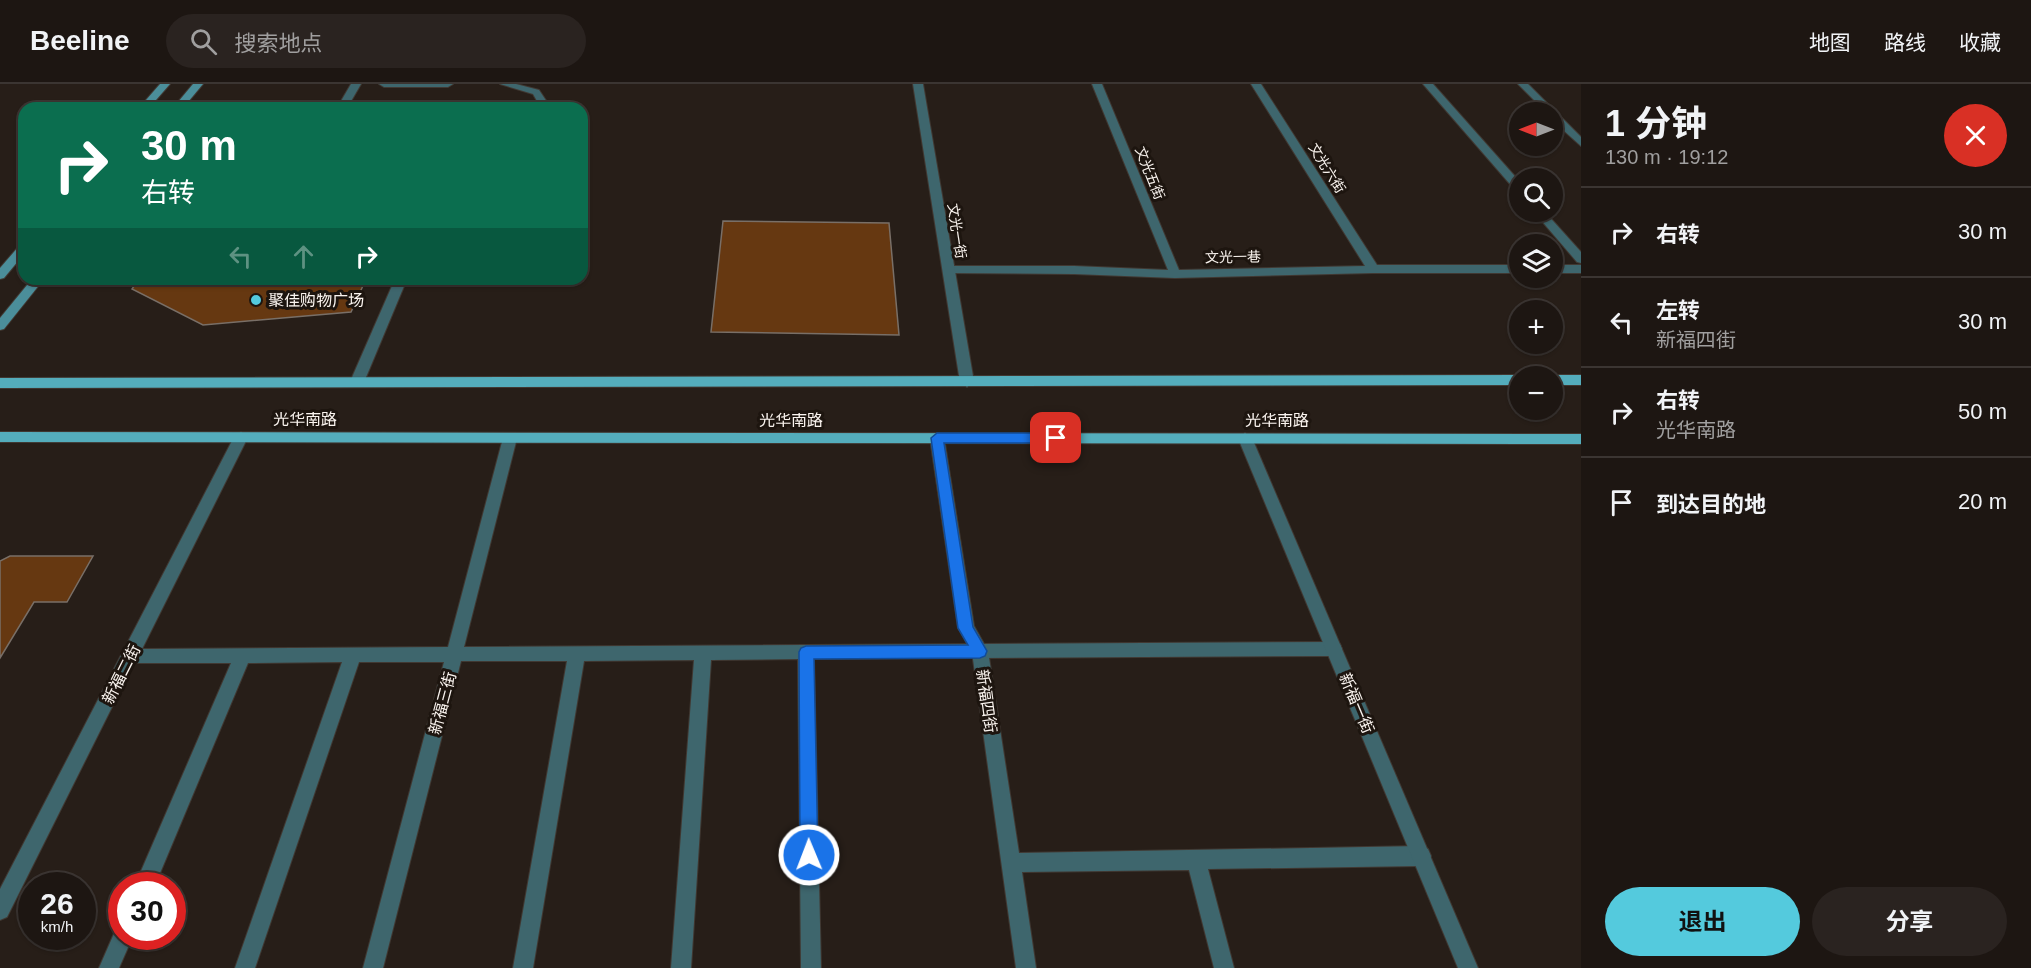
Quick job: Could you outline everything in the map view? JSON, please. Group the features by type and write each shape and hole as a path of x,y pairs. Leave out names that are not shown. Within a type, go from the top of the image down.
{"main road":[{"path":"149,102 165,84"},
{"path":"183,102 198,84"},
{"path":"0,275 18,254"},
{"path":"0,326 33,285"},
{"path":"0,383 1509,380"},
{"path":"1563,380 1581,380"},
{"name":"光华南路","path":"0,437 1581,439"}],"street":[{"path":"346,102 356,84"},
{"path":"384,84 448,84"},
{"path":"505,84 536,92 542,102"},
{"name":"文光一街","path":"918,84 967,382"},
{"name":"文光五街","path":"1097,84 1175,274"},
{"name":"文光六街","path":"1256,84 1373,269"},
{"path":"1428,84 1509,176"},
{"path":"1523,84 1541,102"},
{"path":"1563,124 1581,143"},
{"path":"1548,222 1581,259"},
{"name":"文光一巷","path":"948,270 1074,270 1175,274 1373,269 1509,269"},
{"path":"1563,269 1581,269"},
{"path":"357,382 398,285"},
{"name":"新福二街","path":"0,910 241,437"},
{"name":"新福三街","path":"373,968 510,438"},
{"name":"新福四街","path":"937,438 966,628 980,651 1026,968"},
{"name":"新福一街","path":"1245,438 1468,968"},
{"path":"130,656 1334,649"},
{"path":"524,968 577,652"},
{"path":"806,652 811,968"},
{"path":"681,968 703,654"},
{"path":"150,872 242,656"},
{"path":"245,968 353,656"},
{"path":"1011,863 1421,856"},
{"path":"1196,860 1224,968"},
{"path":"109,968 117,950"}],"building":[{"path":"723,221 889,223 899,335 711,332"},
{"name":"聚佳购物广场","path":"135,285 363,285 351,312 203,325 132,289"},
{"path":"10,556 93,556 67,602 34,602 0,658 0,561"}],"place":[{"name":"聚佳购物广场","path":"256,300"}],"route":[{"path":"809,855 806,652 980,651 966,628 937,438 1056,438"}]}
